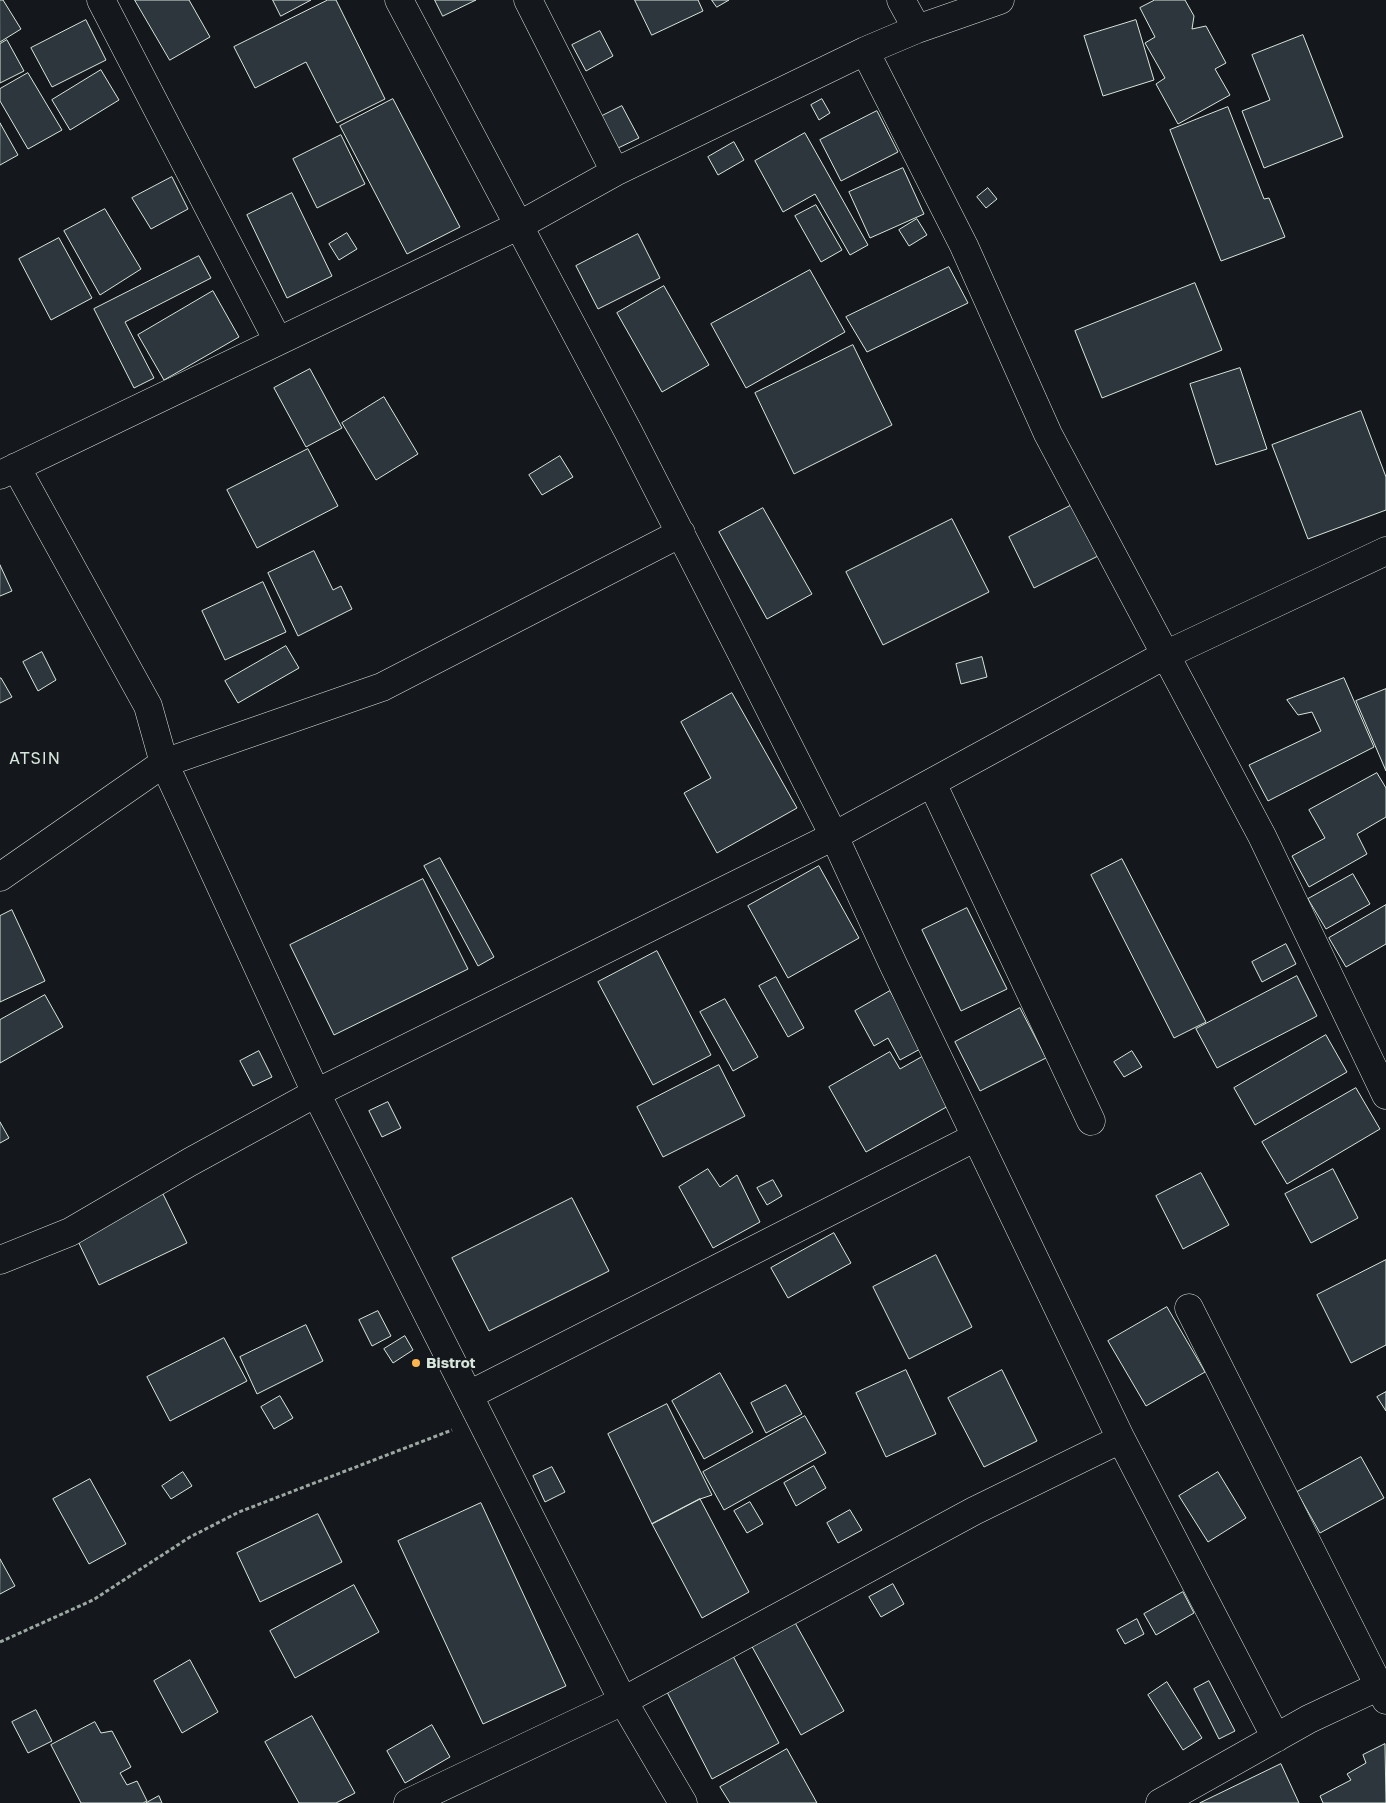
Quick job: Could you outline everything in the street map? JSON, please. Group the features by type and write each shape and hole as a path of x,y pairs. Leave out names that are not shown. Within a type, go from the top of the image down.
{"street":[{"path":"101,0 278,341"},
{"path":"398,0 616,406 681,533 834,836 893,964 1121,1439 1276,1738"},
{"path":"528,0 615,172"},
{"path":"901,0 917,29"},
{"path":"683,1803 623,1701 316,1093 164,763 148,706 8,471 518,226 615,172 865,51 917,29 1000,0"},
{"path":"865,51 964,246 1048,434 1262,836 1386,1095"},
{"path":"0,877 164,763 382,686 681,533"},
{"path":"0,1260 70,1232 190,1162 316,1093 834,836 1165,655 1386,551"},
{"path":"932,783 1091,1121"},
{"path":"469,1395 976,1137"},
{"path":"1160,1803 1309,1719 1383,1690 1189,1308"},
{"path":"408,1803 623,1701 974,1511 1121,1439"}],"path":[{"path":"0,1642 93,1600 190,1537 238,1512 481,1419"}],"building":[{"path":"0,0 3,0 21,29 0,42"},
{"path":"135,0 189,0 210,37 170,60"},
{"path":"273,0 311,0 281,16"},
{"path":"328,0 336,0 385,99 337,123 306,62 255,88 234,47"},
{"path":"435,0 476,0 443,16"},
{"path":"635,0 698,0 703,11 652,35"},
{"path":"712,0 729,0 717,7"},
{"path":"1155,0 1185,0 1194,16 1192,29 1206,26 1226,63 1215,69 1230,95 1178,124 1156,84 1165,78 1145,43 1155,37 1140,8"},
{"path":"86,20 106,60 52,87 31,48"},
{"path":"1136,20 1154,80 1103,96 1084,36"},
{"path":"600,31 613,56 586,71 572,45"},
{"path":"1303,35 1343,137 1264,168 1242,111 1270,100 1252,55"},
{"path":"7,40 24,71 0,83 0,44"},
{"path":"101,70 119,100 70,130 52,100"},
{"path":"28,73 62,130 28,149 0,101 0,89"},
{"path":"393,99 460,227 407,254 340,126"},
{"path":"822,99 830,113 819,120 811,105"},
{"path":"622,106 639,138 616,149 600,117"},
{"path":"1228,107 1264,199 1269,198 1285,237 1221,261 1170,130"},
{"path":"877,111 898,152 841,181 820,140"},
{"path":"0,123 18,155 0,165"},
{"path":"805,133 868,245 850,255 815,194 783,212 755,161"},
{"path":"341,135 365,184 317,208 293,159"},
{"path":"734,142 744,160 718,175 708,157"},
{"path":"903,168 924,214 870,238 849,192"},
{"path":"172,177 188,209 151,229 132,198"},
{"path":"988,188 997,199 986,208 977,197"},
{"path":"292,193 332,276 287,298 247,215"},
{"path":"816,205 842,250 821,262 795,216"},
{"path":"105,209 141,269 100,295 64,231"},
{"path":"917,219 927,235 909,246 899,230"},
{"path":"347,233 357,249 339,260 329,244"},
{"path":"638,234 660,278 598,309 576,266"},
{"path":"59,238 92,298 51,320 19,259"},
{"path":"199,256 211,278 125,322 154,378 134,388 94,309"},
{"path":"949,267 968,303 867,352 846,317"},
{"path":"810,270 845,332 746,388 711,324"},
{"path":"1195,283 1222,350 1102,398 1075,331"},
{"path":"664,286 709,365 662,392 617,313"},
{"path":"213,291 239,337 164,380 138,335"},
{"path":"853,345 892,425 794,474 755,393"},
{"path":"1240,368 1267,449 1216,465 1190,384"},
{"path":"310,369 342,428 306,447 274,388"},
{"path":"384,397 418,454 376,480 342,423"},
{"path":"1361,411 1386,477 1386,510 1308,539 1272,445"},
{"path":"308,449 338,506 257,548 227,490"},
{"path":"560,456 573,477 542,495 529,475"},
{"path":"1072,505 1098,556 1034,588 1009,537"},
{"path":"763,508 812,594 767,619 719,532"},
{"path":"952,519 989,592 883,645 846,572"},
{"path":"314,551 333,590 341,586 352,609 298,636 268,573"},
{"path":"0,565 12,591 0,596"},
{"path":"263,582 286,632 225,660 202,611"},
{"path":"286,646 299,668 238,703 225,681"},
{"path":"42,652 56,680 38,691 23,662"},
{"path":"982,657 987,677 961,684 956,664"},
{"path":"0,678 12,697 0,703"},
{"path":"1344,678 1374,747 1268,801 1249,765 1321,731 1312,712 1298,715 1287,700"},
{"path":"1386,689 1386,771 1356,701"},
{"path":"732,693 797,808 717,853 684,793 711,778 681,722"},
{"path":"1377,773 1386,788 1386,817 1357,834 1367,854 1309,887 1292,856 1325,838 1309,810"},
{"path":"440,858 494,957 478,966 424,866"},
{"path":"1122,859 1206,1022 1174,1038 1091,875"},
{"path":"819,866 859,938 788,978 748,906"},
{"path":"1353,874 1370,904 1326,929 1308,899"},
{"path":"423,879 468,969 334,1035 290,945"},
{"path":"1386,905 1386,944 1346,967 1329,938"},
{"path":"967,908 1007,989 961,1011 922,930"},
{"path":"12,910 45,981 0,1002 0,916"},
{"path":"1286,944 1296,964 1262,982 1252,962"},
{"path":"657,951 711,1055 653,1085 598,982"},
{"path":"1297,976 1317,1016 1217,1068 1196,1029"},
{"path":"776,977 804,1028 788,1037 759,986"},
{"path":"890,991 922,1048 900,1060 888,1038 874,1046 855,1011"},
{"path":"45,995 63,1027 0,1063 0,1020"},
{"path":"725,999 758,1057 733,1071 700,1012"},
{"path":"1020,1008 1046,1058 980,1091 955,1042"},
{"path":"1326,1035 1347,1072 1255,1125 1234,1088"},
{"path":"259,1051 272,1077 253,1086 240,1061"},
{"path":"1132,1051 1142,1067 1124,1077 1114,1062"},
{"path":"890,1052 900,1069 923,1056 950,1105 866,1152 829,1087"},
{"path":"719,1065 745,1116 663,1157 637,1107"},
{"path":"1356,1088 1380,1129 1287,1184 1262,1142"},
{"path":"388,1102 401,1128 382,1137 369,1111"},
{"path":"0,1122 9,1138 0,1143"},
{"path":"708,1169 720,1187 737,1175 760,1222 713,1248 679,1187"},
{"path":"1333,1169 1358,1218 1311,1243 1285,1194"},
{"path":"1201,1173 1229,1225 1183,1249 1156,1196"},
{"path":"773,1180 782,1196 767,1205 757,1188"},
{"path":"163,1194 187,1243 99,1285 76,1237"},
{"path":"572,1198 609,1271 489,1331 452,1258"},
{"path":"834,1233 851,1263 788,1298 771,1268"},
{"path":"936,1255 972,1327 909,1359 873,1287"},
{"path":"1386,1260 1386,1345 1351,1363 1317,1295"},
{"path":"1167,1307 1205,1372 1146,1406 1108,1341"},
{"path":"378,1311 391,1336 372,1346 359,1320"},
{"path":"306,1325 323,1361 257,1394 240,1357"},
{"path":"405,1336 413,1350 393,1363 384,1349"},
{"path":"224,1338 247,1381 170,1421 147,1377"},
{"path":"906,1370 936,1434 886,1457 856,1393"},
{"path":"1002,1370 1037,1441 984,1467 948,1398"},
{"path":"720,1373 753,1432 704,1459 672,1401"},
{"path":"786,1385 802,1414 766,1433 751,1403"},
{"path":"1386,1392 1386,1411 1377,1397"},
{"path":"280,1396 293,1418 274,1429 261,1407"},
{"path":"667,1404 712,1495 700,1499 652,1524 608,1434"},
{"path":"805,1416 826,1453 724,1510 703,1472"},
{"path":"1361,1457 1384,1498 1320,1533 1297,1492"},
{"path":"814,1466 826,1488 796,1506 784,1483"},
{"path":"552,1467 565,1492 545,1502 533,1476"},
{"path":"183,1472 192,1486 171,1499 162,1486"},
{"path":"1218,1472 1246,1518 1208,1542 1179,1496"},
{"path":"90,1479 126,1544 89,1564 53,1499"},
{"path":"700,1499 749,1592 702,1618 652,1524"},
{"path":"750,1502 763,1524 747,1533 734,1511"},
{"path":"481,1503 566,1686 483,1724 398,1541"},
{"path":"850,1510 862,1530 838,1543 827,1523"},
{"path":"318,1514 342,1562 260,1602 237,1553"},
{"path":"0,1559 15,1586 0,1594"},
{"path":"893,1584 904,1604 881,1617 869,1597"},
{"path":"354,1585 379,1632 295,1678 270,1631"},
{"path":"1183,1592 1194,1613 1156,1635 1144,1614"},
{"path":"793,1619 844,1711 801,1735 750,1643"},
{"path":"1137,1619 1144,1634 1125,1644 1117,1630"},
{"path":"733,1656 779,1743 712,1779 667,1692"},
{"path":"190,1660 218,1712 182,1733 154,1681"},
{"path":"1209,1681 1235,1731 1219,1739 1194,1689"},
{"path":"1167,1682 1202,1738 1183,1750 1148,1695"},
{"path":"36,1710 52,1741 28,1753 12,1722"},
{"path":"312,1716 355,1793 336,1803 299,1803 265,1742"},
{"path":"95,1722 101,1733 112,1731 131,1767 120,1773 127,1785 137,1781 147,1801 143,1803 81,1803 51,1745"},
{"path":"432,1725 450,1757 405,1783 387,1751"},
{"path":"1385,1744 1386,1803 1323,1803 1320,1796 1351,1780 1347,1774 1366,1763 1363,1755"},
{"path":"787,1749 817,1803 730,1803 720,1787"},
{"path":"1281,1764 1299,1803 1200,1803"},
{"path":"159,1796 162,1803 146,1803"}],"place":[{"name":"Bistrot","path":"416,1363"}],"district":[{"name":"ATSIN","path":"35,759"}]}
